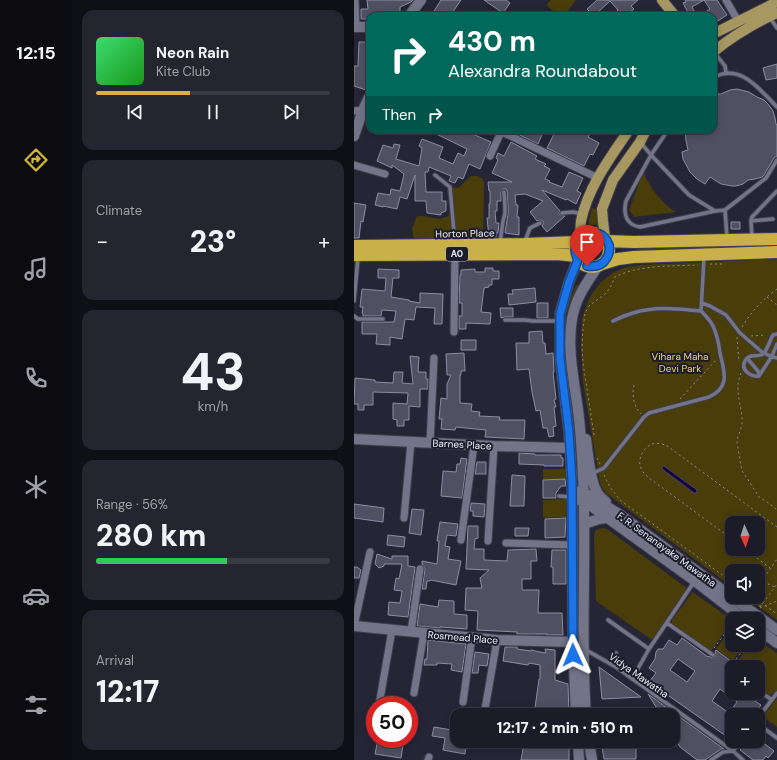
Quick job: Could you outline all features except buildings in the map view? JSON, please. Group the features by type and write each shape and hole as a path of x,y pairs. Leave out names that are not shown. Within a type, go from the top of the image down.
{"highway":[{"name":"A0","path":"578,240 585,234 590,233 601,235 606,240 634,242 777,239"},
{"path":"577,258 575,247 578,240"},
{"name":"Horton Place","path":"455,249 500,244 524,244 578,240"},
{"path":"600,265 606,260 610,251 606,240"},
{"name":"Horton Place","path":"355,252 455,249 557,254 577,258"},
{"name":"A0","path":"577,258 582,264 593,267 618,259 634,257 704,259 777,252"}],"main road":[{"path":"412,12 421,0"},
{"path":"662,0 672,12"},
{"path":"717,32 777,2"},
{"path":"717,49 736,35 773,15"},
{"path":"355,27 366,27"},
{"path":"354,136 358,111 366,100"},
{"path":"578,240 586,204 598,178 627,134"},
{"path":"606,240 602,209 613,180 644,134"},
{"path":"576,708 573,642 572,493 569,432 560,358 560,314 577,258"},
{"path":"586,708 583,648 584,497 578,414 571,356 572,319 578,297 583,287 600,265"},
{"path":"578,414 584,429 596,471 593,480 597,493 619,514"},
{"name":"Barnes Place","path":"354,439 570,448"},
{"name":"F. R. Senanayake Mawatha","path":"572,493 584,497 619,514 698,577 736,612"},
{"name":"F. R. Senanayake Mawatha","path":"584,497 607,518 777,630"},
{"path":"584,524 607,518"},
{"name":"Rosmead Place","path":"354,626 497,640 573,642"},
{"path":"765,634 777,643"},
{"path":"578,748 579,760"},
{"path":"590,748 592,760"}],"street":[{"path":"355,0 355,27"},
{"path":"726,0 738,21"},
{"path":"490,156 501,134"},
{"path":"508,134 598,178"},
{"path":"354,165 385,174"},
{"path":"454,332 455,249"},
{"path":"430,443 434,358"},
{"path":"404,518 411,442"},
{"path":"461,540 474,445"},
{"path":"488,541 494,446"},
{"path":"506,543 573,545"},
{"path":"354,626 370,552"},
{"path":"411,632 420,569"},
{"path":"381,696 392,630"},
{"path":"414,693 424,633"},
{"path":"463,702 472,637"},
{"path":"485,708 497,640"}],"lane":[{"path":"773,15 777,28"},
{"path":"717,57 725,66 726,73"},
{"path":"717,75 731,72 742,75 752,82 777,107"},
{"path":"665,134 651,155 626,201 624,207 626,218 634,226 640,227 725,210 766,178 777,160"},
{"path":"640,142 689,195 715,211"},
{"path":"435,175 450,187 455,249"},
{"path":"752,240 752,217 777,191"},
{"path":"500,244 505,214 504,192"},
{"path":"725,210 727,240"},
{"path":"562,212 583,214"},
{"path":"751,221 773,220"},
{"path":"524,244 530,228 540,223"},
{"path":"354,302 355,252"},
{"path":"701,311 704,259"},
{"path":"702,303 726,315 739,332 764,353 777,358"},
{"path":"596,471 604,468 644,417 649,413 716,394 721,388 724,380 724,370 718,340 712,324 701,311 670,308 654,309 634,313 613,320"},
{"path":"354,316 358,319 383,319"},
{"path":"505,320 524,320 533,322 560,321"},
{"path":"759,376 745,371 743,367 744,363 749,356 761,355 764,353 775,335"},
{"path":"759,376 772,356 777,344"},
{"path":"747,358 758,371 759,376"},
{"path":"559,496 566,496 572,493"},
{"path":"632,679 649,649 698,577"},
{"path":"608,620 649,649"},
{"path":"667,623 711,655"},
{"name":"Vidya Mawatha","path":"583,648 632,679 743,760"},
{"path":"616,653 618,659 616,668"},
{"path":"765,709 777,693"},
{"path":"765,695 772,700"},
{"path":"765,729 777,738"},
{"path":"711,760 723,752 733,752 736,748"}],"path":[{"path":"594,436 582,347 586,312 589,306 605,294 612,286 615,277 620,274 637,269 704,259 726,264"},
{"path":"739,366 737,339 739,332 756,307 777,289"},
{"path":"767,297 777,305"},
{"path":"744,336 775,335"},
{"path":"674,406 721,355"},
{"path":"740,369 741,374 738,384 738,393 742,414 742,425 737,443 742,471 759,497 777,510"},
{"path":"634,385 633,399 636,408 644,417"},
{"path":"725,534 644,473 639,462 641,455 650,445 658,443 666,445 762,516"},
{"path":"597,458 596,471 610,486 620,500 725,577"},
{"path":"765,518 777,527"},
{"path":"754,556 770,568"},
{"path":"765,575 777,559"},
{"path":"765,583 777,588"},
{"path":"765,600 777,584"},
{"path":"760,608 777,601"},
{"path":"760,608 762,604 777,614"},
{"path":"711,655 725,634"}],"green space":[{"path":"551,0 576,0 567,12 555,12 546,5"},
{"path":"645,167 645,176 650,186 663,201 676,212 634,217 629,210"},
{"path":"471,176 482,178 484,183 483,244 415,243 412,228 417,216 439,219 449,216 450,206 447,190 450,187 458,188"},
{"path":"592,208 598,210 598,225 588,225"},
{"path":"777,244 777,248 638,253 637,249"},
{"name":"Vihara Maha Devi Park","path":"777,259 777,620 755,604 765,604 765,564 725,564 725,582 606,493 602,488 583,382 581,349 582,318 588,301 601,282 614,272 626,267 640,265"},
{"path":"576,285 579,286 572,302 579,477 575,428 567,380 565,352 565,332 568,308"},
{"path":"543,469 566,469 566,479 543,479"},
{"path":"566,499 566,517 543,518 543,500"},
{"path":"603,528 607,529 688,589 652,640 596,601 594,536 595,531"},
{"path":"692,593 694,593 725,615 725,632 710,652 672,625 672,620"},
{"path":"725,637 725,652 739,652 734,660 732,660 716,649"},
{"path":"765,645 777,653 777,690 770,695 765,692 765,660 738,660 744,652 765,652"},
{"path":"777,698 777,727 765,718 765,714"}],"shaded area":[{"path":"663,466 697,490 697,493 694,493 662,469"}],"route":[{"path":"573,655 572,481 569,432 560,358 560,314 569,282 578,260 575,252 577,242 580,237 585,234 596,233 605,238 610,251 606,260 602,264 593,267 587,266"}]}
